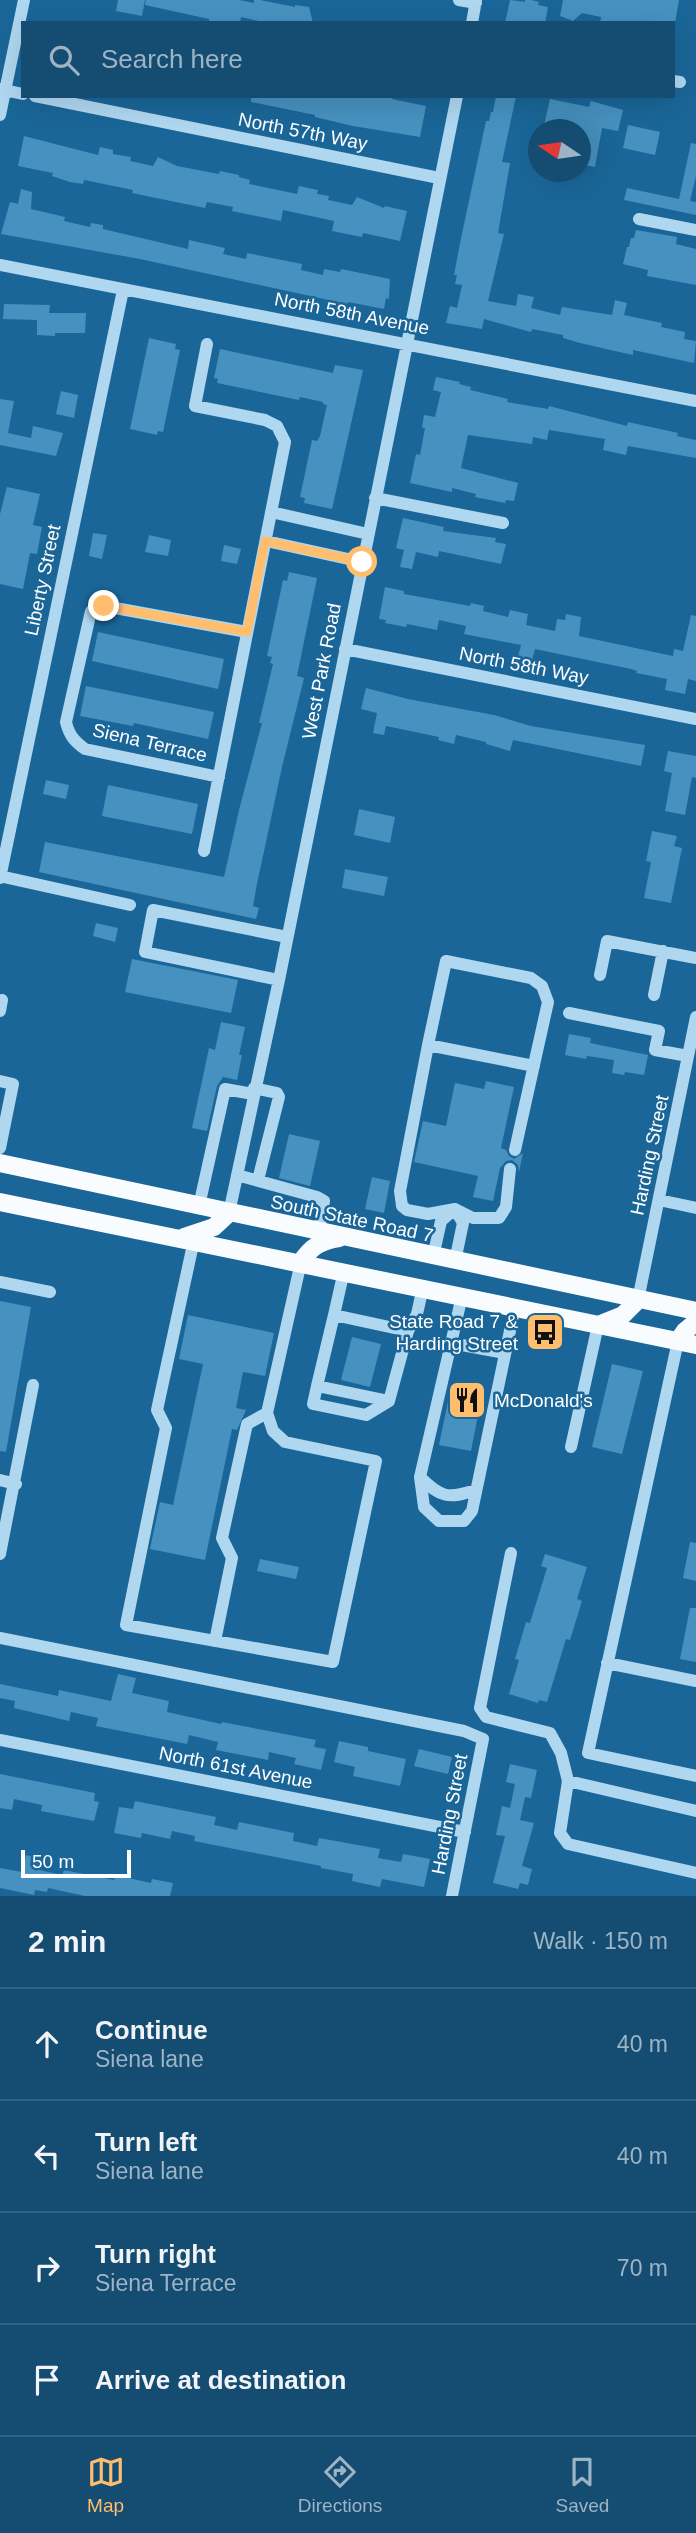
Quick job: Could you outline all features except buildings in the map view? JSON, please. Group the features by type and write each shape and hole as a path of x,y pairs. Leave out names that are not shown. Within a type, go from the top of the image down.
{"main road":[{"name":"South State Road 7","path":"0,1163 696,1311"},
{"path":"0,1202 696,1345"},
{"path":"187,1239 214,1227 229,1213"},
{"path":"300,1262 317,1244 346,1237"},
{"path":"598,1325 623,1315 638,1300"},
{"path":"678,1341 696,1322"}],"street":[{"path":"0,115 3,90 24,0"},
{"path":"458,0 476,2 472,21"},
{"path":"3,90 21,94"},
{"name":"North 57th Way","path":"45,98 439,178"},
{"name":"West Park Road","path":"229,1213 253,1091 279,980 457,98"},
{"path":"639,219 696,230"},
{"name":"North 58th Avenue","path":"0,265 696,401"},
{"name":"Liberty Street","path":"0,877 122,290"},
{"path":"204,851 285,442 277,426 265,419 195,406 207,344"},
{"path":"375,498 503,523"},
{"path":"271,512 368,534"},
{"path":"265,541 362,562"},
{"name":"Siena Terrace","path":"219,777 85,749 75,742 66,722 91,611 104,606 247,632"},
{"name":"North 58th Way","path":"345,649 696,719"},
{"path":"0,877 130,905"},
{"path":"279,980 145,952 153,910 287,937"},
{"path":"600,975 607,941 696,958"},
{"path":"654,995 663,951"},
{"path":"510,1169 506,1207 499,1218 473,1218 455,1209 428,1214 407,1210 399,1200 446,961 531,978 542,986 548,1002 515,1150"},
{"path":"569,1013 659,1031 655,1049 688,1056"},
{"name":"Harding Street","path":"638,1300 696,1017"},
{"path":"428,1045 534,1066"},
{"path":"0,1082 13,1084 0,1148"},
{"path":"199,1206 225,1089 277,1093 279,1097 258,1181"},
{"path":"681,1093 696,1096"},
{"path":"248,1116 273,1122"},
{"path":"237,1175 324,1201 319,1231"},
{"path":"659,1200 696,1208"},
{"path":"433,1256 441,1221 455,1209"},
{"path":"455,1209 463,1223 455,1261"},
{"path":"187,1239 157,1410 166,1428 126,1626 333,1662 376,1461 285,1442 273,1432 267,1413 300,1262"},
{"path":"344,1271 313,1404 366,1415 390,1401 408,1331 423,1287"},
{"path":"0,1283 50,1292"},
{"path":"462,1296 420,1477 424,1507 439,1521 464,1521 472,1511 515,1307"},
{"path":"334,1315 408,1331"},
{"path":"571,1447 598,1325"},
{"path":"678,1341 588,1753 696,1776"},
{"path":"451,1343 505,1353"},
{"path":"0,1554 33,1385"},
{"path":"317,1386 390,1401"},
{"path":"215,1641 232,1558 222,1538 247,1424 267,1413"},
{"path":"420,1477 441,1495 460,1495 476,1489"},
{"path":"0,1480 16,1483"},
{"path":"511,1553 480,1709 486,1717 550,1733 561,1753 568,1781 560,1833 568,1844 696,1873"},
{"name":"Harding Street","path":"0,1637 464,1731 483,1739 452,1896"},
{"path":"607,1663 696,1682"},
{"name":"North 61st Avenue","path":"0,1740 465,1832"},
{"path":"568,1781 696,1811"}],"place":[{"name":"State Road 7 & Harding Street","path":"545,1332"},
{"name":"McDonald's","path":"467,1400"}],"route":[{"path":"104,606 247,632 265,541 362,562"}]}
